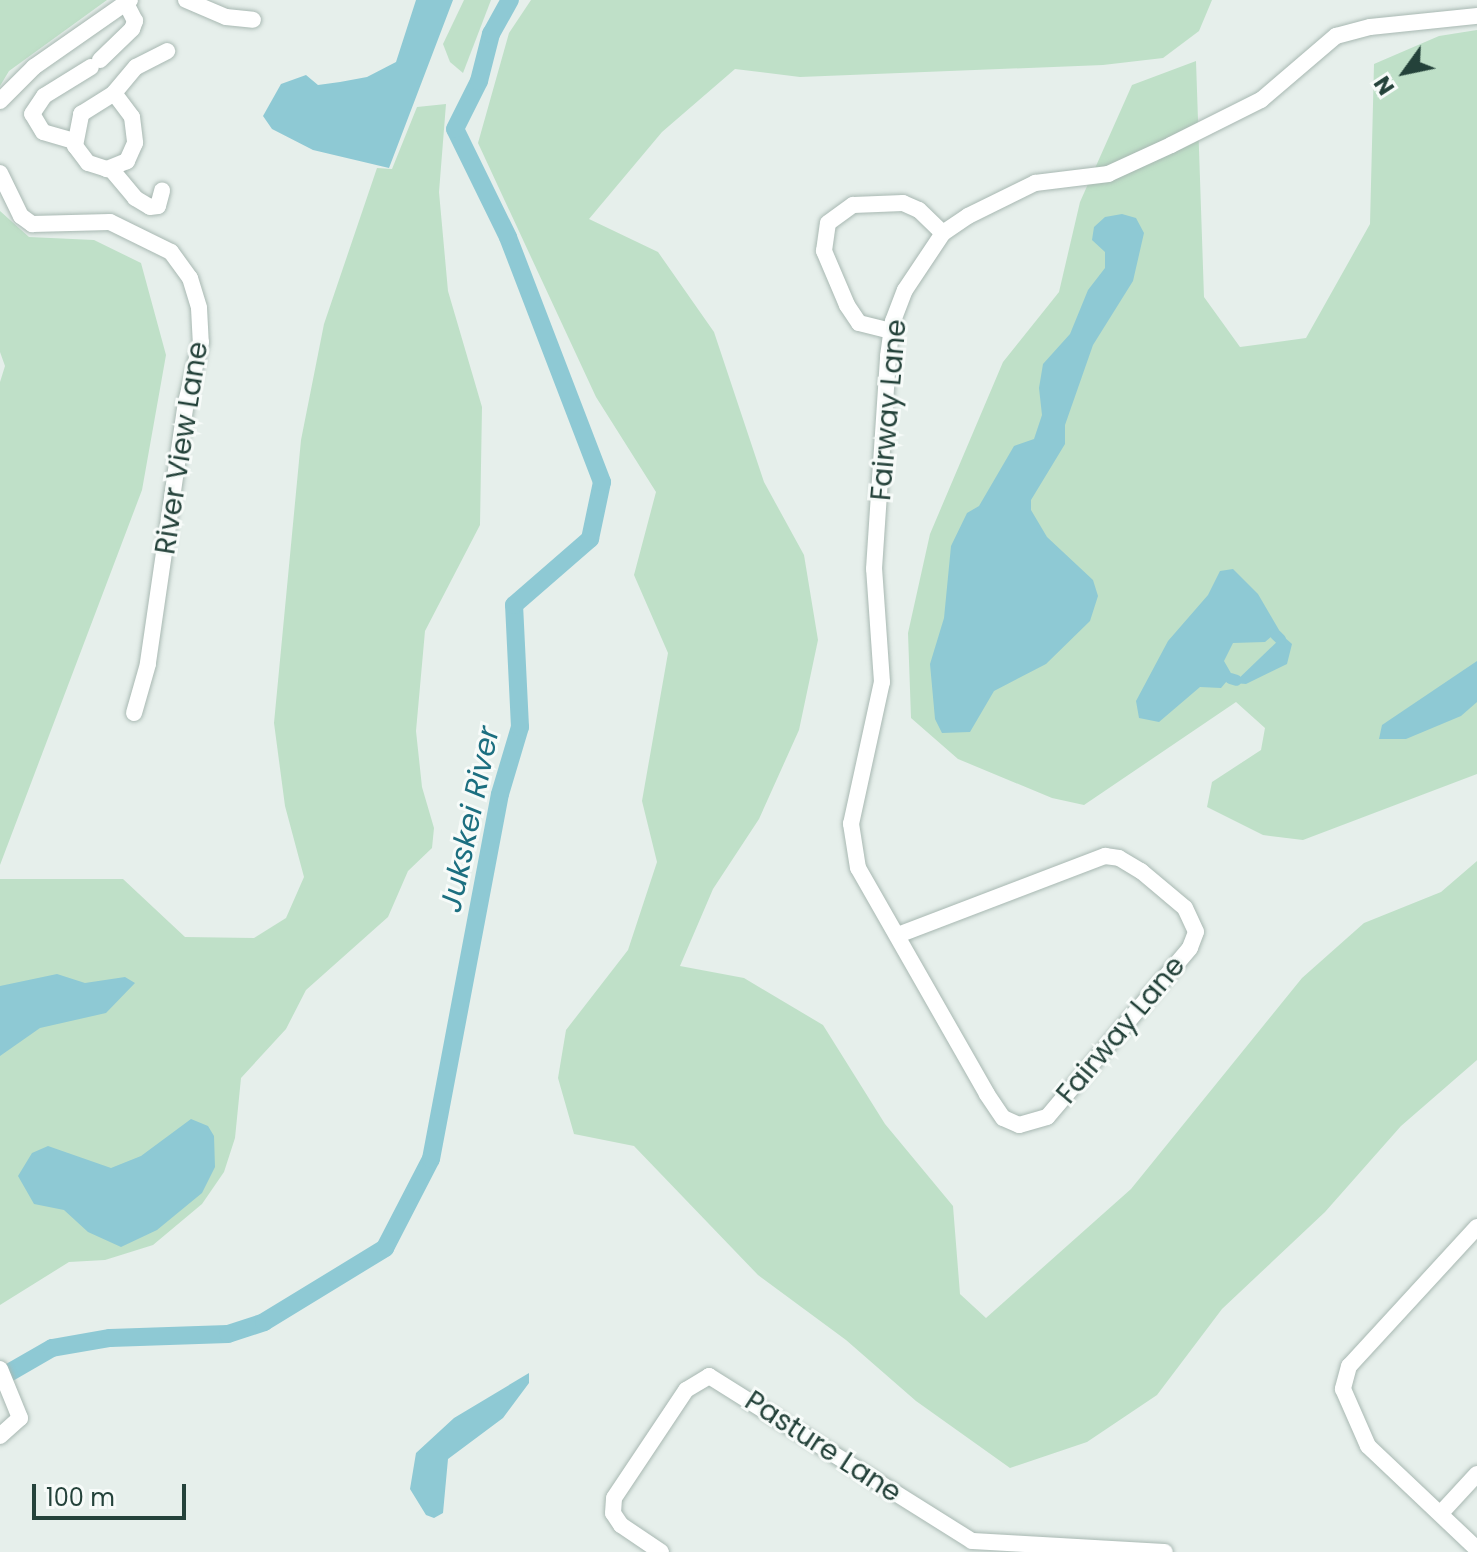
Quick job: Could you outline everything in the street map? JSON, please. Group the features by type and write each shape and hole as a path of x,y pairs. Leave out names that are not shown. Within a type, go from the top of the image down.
{"street":[{"path":"186,0 226,17 253,20"},
{"path":"0,101 34,67 128,2 135,21 132,29 96,63 44,96 32,114 43,132 74,141 88,163 111,169 135,198 150,207 158,206 162,191"},
{"name":"Fairway Lane","path":"898,935 1105,856 1119,858 1141,871 1185,908 1196,932 1190,948 1053,1110 1026,1126 999,1112 858,868 851,838 882,682 874,569 891,331 905,290 943,233 1035,183 1108,174 1248,108 1336,36 1477,16"},
{"path":"74,141 84,111 114,93 136,67 167,51"},
{"path":"111,169 127,161 135,143 132,117 114,93"},
{"name":"River View Lane","path":"0,173 21,216 32,224 110,222 171,252 190,278 199,308 201,342 186,402 148,664 134,713"},
{"path":"891,331 859,323 847,305 824,251 828,223 853,205 903,203 919,210 943,233"},
{"path":"1477,1227 1343,1380 1344,1396 1368,1446 1477,1549"},
{"path":"0,1369 16,1404 19,1421 0,1436"},
{"name":"Pasture Lane","path":"661,1552 621,1525 613,1513 614,1498 686,1390 709,1376 972,1541 1165,1552"},
{"path":"1441,1513 1477,1474"}],"green space":[{"path":"0,0 107,0 9,71 0,86"},
{"path":"464,0 491,0 463,73 450,62 443,44"},
{"path":"531,0 1212,0 1199,31 1163,58 1103,65 800,77 735,69 662,132 589,219 658,252 714,332 764,482 804,555 818,640 799,730 759,819 713,889 680,966 744,978 823,1025 885,1124 953,1206 960,1294 986,1318 1131,1189 1302,978 1364,923 1441,892 1477,861 1477,1060 1401,1126 1325,1212 1222,1309 1157,1395 1087,1442 1010,1468 916,1401 846,1340 758,1275 634,1146 574,1134 558,1078 566,1030 628,950 657,862 642,801 668,653 634,575 656,492 596,397 478,143 509,33"},
{"path":"1477,30 1477,774 1303,840 1263,835 1207,807 1212,782 1261,750 1265,728 1236,702 1084,805 1052,798 958,759 911,718 908,633 930,534 1003,362 1059,292 1080,202 1132,85 1196,61 1204,297 1240,347 1306,338 1370,224 1374,64 1439,36"},
{"path":"446,104 439,192 448,291 482,407 480,525 425,631 416,731 422,787 434,828 432,848 408,871 388,917 306,990 286,1029 241,1078 235,1138 224,1172 202,1204 153,1245 105,1260 69,1262 0,1305 0,879 123,879 185,937 254,938 286,918 304,877 285,806 274,723 301,440 324,324 377,168 392,169 417,107"},
{"path":"0,211 29,237 94,240 141,263 166,355 142,490 0,865 0,382 5,366 0,352"}],"water":[{"path":"416,0 453,0 389,168 313,150 272,129 263,116 281,84 306,75 318,85 367,77 396,62"},
{"path":"1122,214 1136,218 1144,233 1133,281 1093,345 1065,425 1065,444 1031,500 1031,510 1047,537 1093,580 1098,596 1090,621 1046,664 994,691 970,732 942,733 935,719 930,664 944,618 951,546 967,513 979,506 1014,446 1034,439 1042,415 1039,388 1043,364 1070,334 1088,290 1105,268 1105,252 1092,240 1094,227 1105,217"},
{"path":"1233,569 1258,594 1279,630 1265,642 1233,643 1224,661 1232,675 1221,688 1200,687 1159,722 1139,718 1136,701 1168,641 1208,595 1220,571"},
{"path":"1283,636 1292,644 1287,664 1246,684 1234,683"},
{"path":"1477,661 1477,702 1461,716 1406,739 1379,739 1382,725"},
{"path":"57,974 85,983 125,977 135,983 106,1013 40,1028 0,1056 0,986"},
{"path":"191,1119 208,1126 214,1136 215,1167 202,1193 157,1230 121,1247 88,1232 64,1210 34,1204 18,1176 32,1153 48,1146 111,1168 141,1156"},
{"path":"529,1373 529,1383 503,1418 448,1459 443,1513 434,1518 426,1515 410,1489 416,1453 454,1418"}],"waterway":[{"name":"Jukskei River","path":"0,1378 52,1348 110,1338 228,1334 264,1322 385,1248 431,1159 500,794 520,727 514,605 590,539 602,482 508,237 455,129 479,81 491,34 510,0"},
{"path":"1275,634 1280,639"},
{"path":"1230,678 1236,680"}]}
